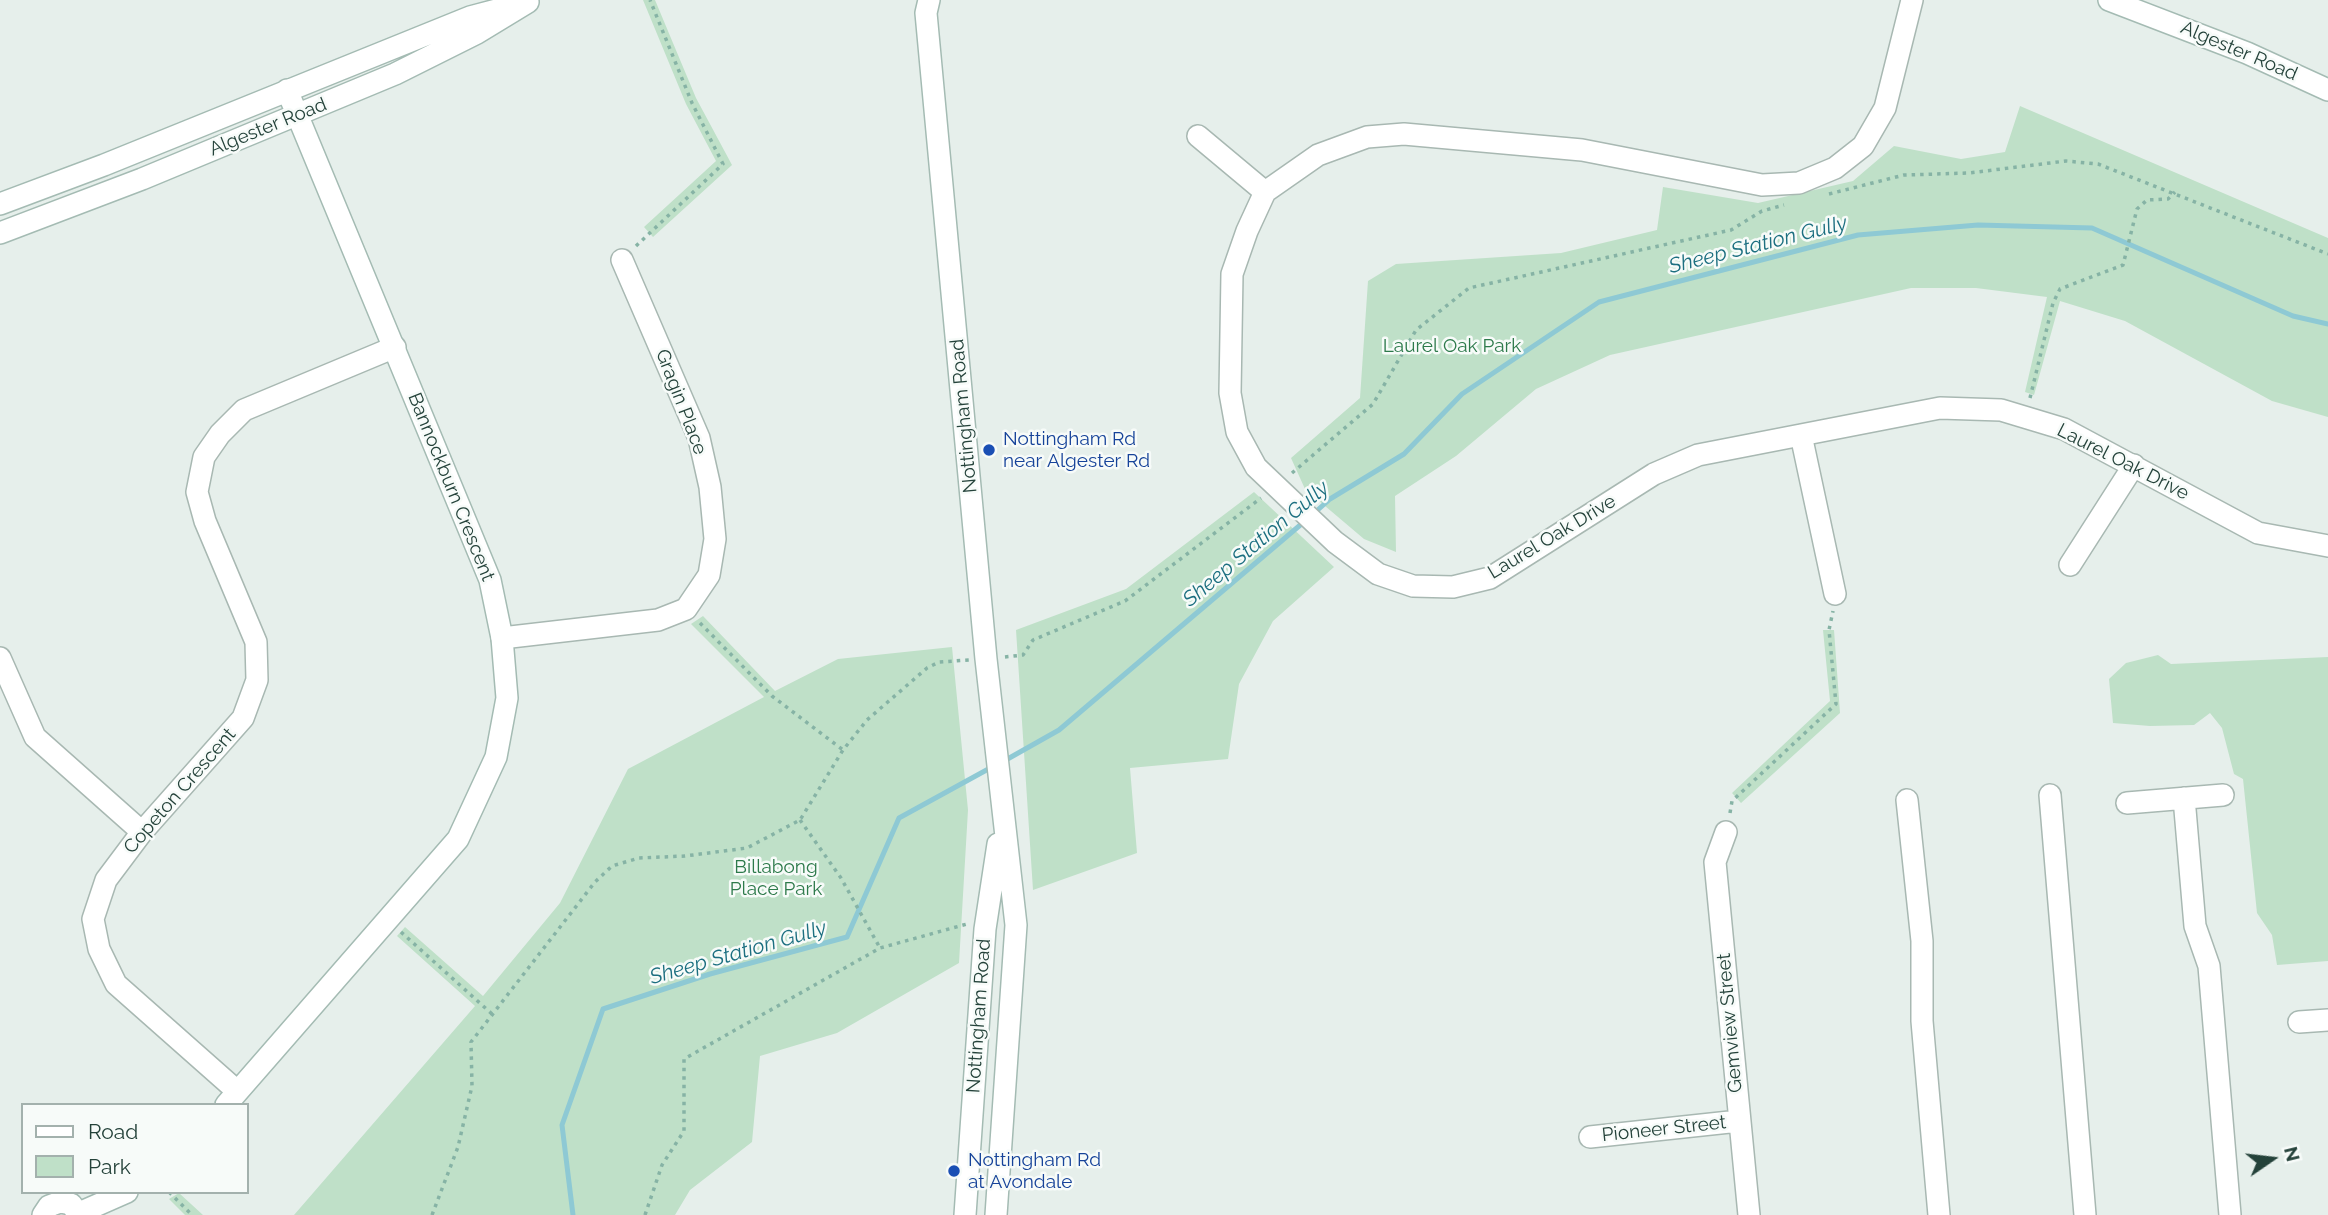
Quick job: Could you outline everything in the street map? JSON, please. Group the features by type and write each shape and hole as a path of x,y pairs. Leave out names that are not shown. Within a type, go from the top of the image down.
{"street":[{"path":"1198,136 1265,192 1318,155 1367,137 1404,134 1582,150 1762,185 1799,183 1835,169 1863,146 1885,108 1912,0"},
{"name":"Algester Road","path":"2109,0 2247,53 2328,90"},
{"name":"Algester Road","path":"0,204 470,17 530,1"},
{"name":"Algester Road","path":"0,233 395,74 477,33 530,1"},
{"name":"Nottingham Road","path":"925,4 986,659 1016,925 996,1215"},
{"name":"Bannockburn Crescent","path":"232,1098 458,839 496,757 508,698 502,638 490,580 287,90"},
{"name":"Laurel Oak Drive","path":"1265,192 1232,274 1230,393 1237,432 1256,467 1275,487 1335,542 1378,575 1413,586 1453,587 1490,578 1654,474 1699,455 1940,408 2001,410 2064,429 2258,533 2328,546"},
{"name":"Gragin Place","path":"622,260 698,438 710,487 715,539 709,575 686,609"},
{"name":"Copeton Crescent","path":"232,1098 116,984 99,949 93,919 106,880 142,832 243,718 257,680 256,642 205,521 197,492 204,457 220,434 244,410 395,348"},
{"path":"1801,435 1836,594"},
{"path":"2070,565 2134,465"},
{"path":"502,638 658,620 686,609"},
{"path":"0,658 35,737 142,832"},
{"path":"2050,794 2085,1215"},
{"path":"2127,803 2223,795"},
{"path":"2184,798 2196,926 2209,967 2230,1215"},
{"path":"1907,800 1922,941 1922,1021 1939,1215"},
{"name":"Nottingham Road","path":"965,1215 985,929 1003,818"},
{"name":"Gemview Street","path":"1726,832 1715,862 1749,1215"},
{"path":"2299,1023 2328,1020"},
{"name":"Pioneer Street","path":"1590,1137 1739,1121"},
{"path":"43,1215 49,1206 60,1202 71,1205 79,1214 123,1194"}],"path":[{"path":"622,260 723,164 692,103 650,0"},
{"path":"1827,194 1904,175 1969,173 2067,161 2098,164 2328,254"},
{"path":"2025,416 2053,303 2060,289 2123,265 2137,209 2147,200 2168,199 2175,192"},
{"path":"432,1215 458,1147 472,1086 471,1042 595,881 612,866 639,858 685,856 747,848 800,820 842,750 867,720 927,668 939,662 1023,655 1033,640 1125,601 1275,487 1373,404 1416,330 1469,288 1731,230 1762,211 1788,204"},
{"path":"1726,832 1732,802 1836,704 1829,630 1836,594"},
{"path":"686,609 772,696 842,750"},
{"path":"800,820 841,878 880,948"},
{"path":"389,921 492,1014"},
{"path":"645,1215 662,1165 684,1131 684,1059 880,948 970,923"},
{"path":"171,1194 192,1215"}],"green space":[{"path":"643,0 655,0 696,98 732,165 653,237 644,227 716,161 686,104"},
{"name":"Laurel Oak Park","path":"2020,106 2328,238 2328,417 2272,401 2125,321 2060,301 2034,395 2025,392 2047,297 1976,288 1911,288 1610,355 1536,389 1456,456 1395,496 1396,552 1364,539 1305,489 1291,458 1360,398 1368,281 1396,264 1561,253 1657,230 1663,187 1758,203 1853,181 1894,146 1961,159 2005,152"},
{"path":"1254,492 1334,567 1273,621 1239,684 1228,759 1130,768 1137,853 1033,890 1016,630 1126,589"},
{"name":"Billabong Place Park","path":"703,616 775,691 838,659 952,647 968,810 959,963 837,1033 760,1056 752,1142 690,1190 675,1215 294,1215 475,1006 397,936 405,927 483,996 560,903 628,769 764,697 691,624"},
{"path":"1823,630 1834,630 1840,713 1741,803 1732,793 1830,701"},
{"path":"2158,655 2171,664 2328,657 2328,961 2277,965 2272,935 2257,913 2243,779 2234,774 2222,728 2210,713 2194,725 2113,723 2109,679 2126,663"},
{"path":"180,1194 203,1215 185,1215 169,1199"}],"waterway":[{"name":"Sheep Station Gully","path":"1312,515 1330,499 1404,454 1462,394 1599,302 1858,235 1978,225 2092,228 2293,316 2328,324"},
{"name":"Sheep Station Gully","path":"1004,761 1059,730 1305,521"},
{"name":"Sheep Station Gully","path":"573,1215 562,1125 603,1009 710,974 847,937 899,818 992,767"}],"place":[{"name":"Nottingham Rd near Algester Rd","path":"989,450"},
{"name":"Nottingham Rd at Avondale","path":"954,1171"}]}
